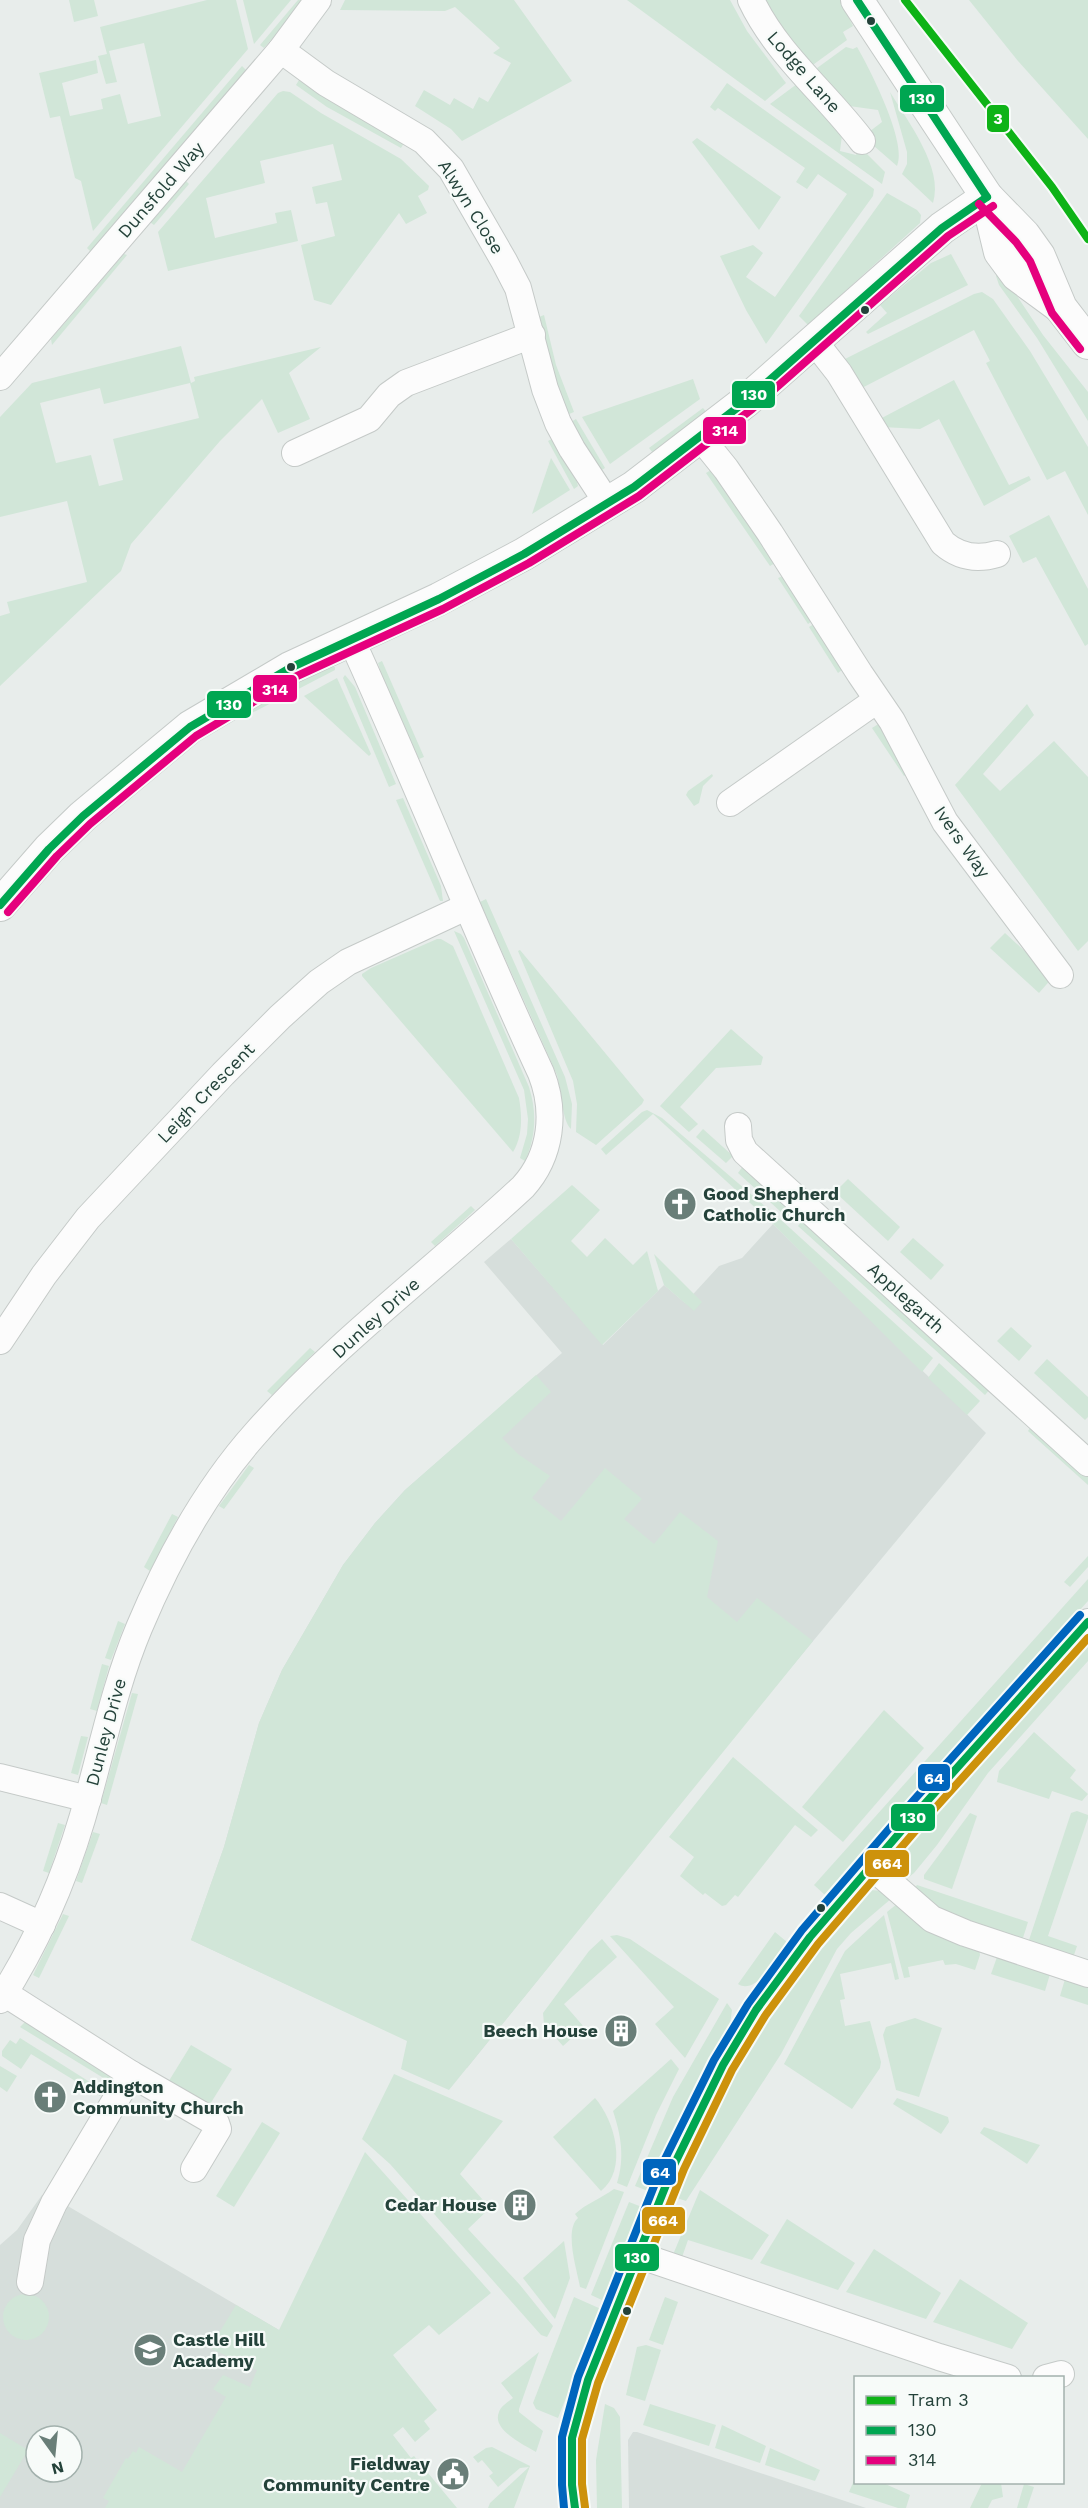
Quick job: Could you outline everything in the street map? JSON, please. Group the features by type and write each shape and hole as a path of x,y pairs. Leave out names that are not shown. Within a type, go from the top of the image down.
{"street":[{"name":"Dunsfold Way","path":"0,377 281,51 318,0"},
{"name":"Lodge Lane","path":"751,0 775,42 842,114 862,141"},
{"path":"857,0 987,197 1000,252 1017,275 1061,308 1088,343"},
{"name":"Alwyn Close","path":"281,51 326,83 417,137 442,158 459,180 518,288 545,389 557,420 572,449 608,504"},
{"path":"0,905 49,849 83,816 168,744 208,715 266,681 480,578 608,504 700,438 814,341 922,244 987,197"},
{"path":"295,453 369,418 389,395 406,383 532,335"},
{"path":"814,341 846,385 943,543 966,556 986,557 997,554"},
{"name":"Ivers Way","path":"700,438 726,468 771,533 902,737 945,822 1060,975"},
{"name":"Dunley Drive","path":"2,1996 42,1925 74,1846 117,1691 138,1630 172,1558 217,1482 255,1434 296,1390 339,1349 524,1187 540,1162 550,1124 545,1083 466,907 398,743 351,639"},
{"path":"730,803 877,700"},
{"name":"Leigh Crescent","path":"0,1341 44,1275 88,1218 272,1024 319,982 348,962 466,907"},
{"name":"Applegarth","path":"738,1126 739,1140 745,1152 1088,1463"},
{"path":"574,2508 571,2469 575,2421 596,2360 688,2135 745,2028 791,1961 871,1866 1088,1622"},
{"path":"0,1777 88,1799"},
{"path":"871,1866 932,1919 964,1933 1088,1974"},
{"path":"0,1906 42,1925"},
{"path":"2,1996 216,2123 218,2129 194,2169"},
{"path":"30,2282 37,2240 54,2203 131,2074"},
{"path":"638,2255 1001,2376"}],"shaded area":[{"path":"773,1224 986,1433 725,1747 467,2068 191,1940 224,1847 259,1723 282,1670 343,1565 375,1523 405,1490 562,1353 484,1262 511,1239 603,1345 664,1285 685,1303 719,1266 742,1258"},
{"name":"Castle Hill Academy","path":"42,2195 54,2203 66,2205 279,2330 440,2508 0,2508 0,2245 17,2230"},
{"path":"633,2432 866,2508 629,2508 628,2440"}],"green space":[{"path":"69,0 94,0 98,16 74,22"},
{"path":"207,0 236,0 248,49 93,231 81,181 75,178 60,116 50,118 39,73 96,60 98,73 62,83 70,116 103,109 101,99 120,94 128,124 161,116 144,43 109,51 117,82 106,84 98,56 107,54 100,27"},
{"path":"243,0 291,0 254,44"},
{"path":"298,0 306,0 264,48 260,45"},
{"path":"345,0 514,0 572,81 462,141 451,129 415,106 424,90 450,105 454,98 473,109 479,97 488,102 511,63 493,53 500,48 455,7 445,11 340,10"},
{"path":"627,0 730,0 747,31 786,83 765,101"},
{"path":"762,0 840,0 853,26 843,32 847,40 810,67"},
{"path":"969,0 1088,0 1088,139 1018,61"},
{"path":"846,47 853,49 857,47 886,106 897,141 899,155 897,166 866,139 865,135 882,122 878,110 849,106 813,71"},
{"path":"242,66 246,70 91,252 87,248"},
{"path":"299,80 330,101 404,143 401,148 327,107 296,85"},
{"path":"727,83 874,189 873,196 766,344 746,310 720,256 753,245 763,253 746,277 775,297 847,194 818,174 807,189 796,182 805,168 718,108 715,111 710,107"},
{"path":"797,84 842,135 840,151 856,155 858,148 861,148 885,172 882,184 770,104"},
{"path":"290,92 321,113 401,159 429,186 428,190 418,196 427,213 406,224 399,213 331,305 314,300 301,245 335,236 327,202 316,204 312,187 342,180 333,144 260,161 265,183 206,198 215,238 277,223 275,213 291,210 298,241 168,271 158,232 278,93"},
{"path":"890,92 929,160 935,189 933,203 902,174 907,164 907,152"},
{"path":"697,138 781,197 759,230 692,142"},
{"path":"185,180 189,184 154,225 150,222"},
{"path":"887,193 917,210 921,215 920,223 808,325 799,316"},
{"path":"124,254 127,255 52,345 51,339"},
{"path":"951,254 968,285 868,334 866,332 887,313 880,305 931,263"},
{"path":"998,272 1001,272 1043,335 1088,392 1088,421 1037,338 999,285 996,276"},
{"path":"982,292 993,299 1030,351 1088,447 1088,515 1065,471 1047,480 986,363 990,361 974,330 858,390 843,360"},
{"path":"544,315 556,365 574,412 569,414 551,367 539,317"},
{"path":"181,346 191,383 195,381 194,377 321,347 289,373 310,419 278,433 262,399 220,441 131,544 121,571 0,686 0,616 10,613 7,602 87,582 67,501 0,517 0,417 32,383","holes":["190,383 199,418 113,439 123,480 99,486 91,455 56,463 40,403 100,388 104,404"]},
{"path":"693,379 700,399 610,464 582,417"},
{"path":"954,380 1009,485 1029,476 1031,480 984,506 939,419 920,429 882,427 878,420"},
{"path":"703,408 707,413 653,453 649,448"},
{"path":"576,419 605,468 600,471 571,422"},
{"path":"552,439 577,482 578,486 574,489 548,441"},
{"path":"551,458 570,490 532,514"},
{"path":"711,470 775,563 770,566 706,473"},
{"path":"1049,515 1088,589 1088,644 1085,646 1036,557 1023,563 1009,536"},
{"path":"783,576 812,621 808,624 778,578"},
{"path":"814,624 843,669 838,673 809,627"},
{"path":"382,661 424,757 419,759 381,673 378,663"},
{"path":"330,667 335,667 335,670 248,715 245,710 289,685"},
{"path":"345,675 355,687 396,784 389,787 343,678"},
{"path":"337,678 371,754 369,756 304,696"},
{"path":"1027,704 1034,715 983,774 1000,791 1054,741 1088,777 1088,941 1078,951 955,785"},
{"path":"880,723 908,773 904,776 872,728"},
{"path":"712,774 713,776 703,786 699,803 694,806 686,795 688,791"},
{"path":"403,798 441,886 443,901 440,901 396,800"},
{"path":"486,899 565,1077 572,1104 571,1129 564,1112 557,1075 480,902"},
{"path":"454,931 464,938 529,1087 534,1124 525,1161 520,1158 527,1134 528,1119 524,1090"},
{"path":"1005,933 1053,977 1039,993 990,948"},
{"path":"437,939 453,946 519,1098 521,1125 519,1139 513,1152 362,976 371,968"},
{"path":"520,950 644,1100 596,1145 576,1132 577,1104 573,1081 518,951"},
{"path":"731,1029 763,1057 761,1065 716,1068 680,1107 698,1124 689,1132 660,1106"},
{"path":"647,1110 662,1118 780,1219 933,1358 922,1372 773,1224 653,1114 606,1155 601,1149"},
{"path":"703,1129 733,1156 726,1163 696,1137"},
{"path":"743,1166 798,1215 792,1222 738,1173"},
{"path":"848,1179 900,1227 888,1241 835,1192"},
{"path":"572,1185 600,1210 571,1241 587,1257 605,1238 633,1265 647,1251 658,1291 602,1345 511,1239"},
{"path":"471,1206 475,1210 435,1246 431,1242"},
{"path":"803,1220 990,1389 985,1395 798,1226"},
{"path":"913,1238 944,1265 931,1280 900,1252"},
{"path":"654,1254 702,1302 694,1311 664,1285"},
{"path":"1011,1327 1032,1346 1019,1361 997,1341"},
{"path":"310,1348 315,1352 272,1395 267,1391"},
{"path":"1047,1359 1088,1397 1088,1417 1085,1420 1034,1373"},
{"path":"939,1363 980,1401 967,1415 928,1378"},
{"path":"536,1375 551,1392 502,1438 518,1454 550,1476 532,1498 561,1521 605,1468 642,1499 624,1519 654,1544 680,1512 718,1541 707,1597 737,1622 757,1598 813,1641 449,2090 401,2069 407,2041 191,1940 224,1847 259,1723 282,1670 343,1565 375,1523 405,1490"},
{"path":"1030,1428 1088,1477 1088,1485 1028,1431"},
{"path":"249,1465 254,1468 224,1509 219,1506"},
{"path":"172,1514 178,1517 150,1571 144,1567"},
{"path":"1088,1556 1088,1567 1070,1587 1064,1582"},
{"path":"1088,1579 1088,1601 825,1895 814,1885"},
{"path":"118,1621 125,1624 111,1660 105,1658"},
{"path":"1088,1643 1088,1661 988,1773 937,1845 914,1873 903,1882 895,1864 897,1856"},
{"path":"102,1664 109,1666 97,1711 90,1709"},
{"path":"132,1693 138,1694 107,1805 101,1803"},
{"path":"884,1710 924,1748 843,1842 802,1807"},
{"path":"1034,1732 1076,1770 1070,1778 1088,1794 1082,1801 1052,1791 1049,1799 997,1782 999,1771"},
{"path":"81,1736 88,1737 78,1775 71,1773"},
{"path":"733,1757 818,1830 811,1837 795,1825 738,1897 735,1895 726,1905 722,1906 705,1893 703,1895 680,1876 694,1857 669,1837"},
{"path":"1077,1811 1088,1815 1088,1818 1048,1936 1077,1946 1071,1957 1028,1943 1071,1813"},
{"path":"970,1813 977,1816 952,1889 924,1879 924,1875"},
{"path":"58,1823 65,1825 49,1873 43,1871"},
{"path":"93,1832 100,1834 82,1883 76,1881"},
{"path":"917,1885 1028,1922 1022,1941 941,1911 913,1890"},
{"path":"870,1890 883,1891 892,1898 851,1933 837,1949 781,2054 686,2201 677,2198 713,2114 757,2033 790,1983 863,1894"},
{"path":"897,1904 979,1949 980,1955 975,1970 956,1964 945,1965 943,1960 908,1967 910,1977 904,1978 887,1912"},
{"path":"63,1914 69,1916 39,1978 33,1975"},
{"path":"884,1915 899,1979 895,1980 891,1963 840,1974 845,1999 840,2000 845,2026 870,2021 881,2062 880,2068 852,2109 784,2064 845,1951"},
{"path":"775,1932 787,1942 773,1964 752,1984 745,1986 738,1984"},
{"path":"617,1935 630,1939 719,1999 685,2058 655,2024 674,2007 610,1936"},
{"path":"602,1939 617,1957 564,2004 584,2027 563,2046 544,2024 543,2013 589,1951"},
{"path":"997,1957 1050,1974 1045,1991 991,1974"},
{"path":"1065,1979 1088,1986 1088,2005 1060,1996"},
{"path":"727,2003 732,2010 730,2024 686,2104 648,2191 635,2186 673,2097"},
{"path":"915,2018 942,2028 919,2097 896,2090 883,2035 886,2027"},
{"path":"26,2021 113,2073 115,2085 20,2027"},
{"path":"20,2038 104,2091 100,2096 31,2054 21,2069 2,2056 2,2051 10,2040 16,2044"},
{"path":"191,2045 232,2069 207,2109 167,2084"},
{"path":"671,2059 679,2069 656,2115 627,2187 617,2183 621,2165 621,2147 613,2111"},
{"path":"0,2066 17,2076 7,2092 0,2087"},
{"path":"394,2074 503,2121 460,2174 490,2208 468,2229 520,2285 553,2326 547,2337 541,2335 390,2164 362,2139"},
{"path":"595,2098 608,2119 616,2145 614,2170 609,2182 601,2191 553,2137"},
{"path":"897,2098 948,2117 949,2122 941,2134 893,2104"},
{"path":"262,2122 280,2133 234,2207 216,2196"},
{"path":"984,2127 1040,2145 1027,2164 980,2133"},
{"path":"365,2152 491,2293 439,2335 429,2325 393,2355 437,2410 424,2421 430,2429 415,2442 403,2427 393,2435 411,2458 414,2456 457,2508 105,2508 109,2501 103,2498 126,2458 128,2459 133,2451 136,2453 139,2447 182,2472 226,2397 213,2389 223,2375 250,2387 257,2370 210,2348 236,2305 279,2330"},
{"path":"614,2189 624,2192 586,2289 580,2287 573,2251 572,2231 578,2218 575,2214"},
{"path":"700,2190 769,2235 752,2260 688,2240 681,2260 672,2257"},
{"path":"629,2202 642,2207 604,2301 591,2295"},
{"path":"787,2219 855,2263 838,2290 760,2263"},
{"path":"564,2241 570,2278 555,2319 523,2278"},
{"path":"874,2249 941,2293 926,2319 846,2292"},
{"path":"960,2279 1028,2323 1012,2349 933,2322"},
{"path":"26,2294 42,2301 49,2317 42,2333 26,2340 10,2333 3,2317 10,2301"},
{"path":"574,2297 601,2309 558,2418 536,2409 533,2403"},
{"path":"665,2297 678,2302 663,2345 649,2340"},
{"path":"646,2345 661,2350 645,2401 626,2395 637,2347"},
{"path":"539,2352 519,2409 519,2412 543,2431 536,2452 504,2431 498,2419 501,2408 513,2398 501,2383"},
{"path":"605,2404 614,2408 620,2417 622,2508 597,2508 596,2460"},
{"path":"650,2404 716,2425 709,2446 643,2425"},
{"path":"722,2425 766,2446 760,2463 715,2448"},
{"path":"0,2433 24,2448 24,2457 0,2497"},
{"path":"492,2447 530,2466 514,2508 488,2508 490,2503 529,2467 520,2468 498,2487 489,2476 493,2473 482,2460 478,2463 473,2457 486,2448"},
{"path":"770,2448 820,2470 815,2481 765,2465"},
{"path":"854,2480 854,2484 885,2484 910,2495 906,2508 898,2508 849,2492"},
{"path":"982,2484 1001,2484 1003,2497 992,2500 988,2508 970,2508"},
{"path":"1024,2484 1034,2487 1027,2508 1017,2508"}],"tram line":[{"name":"3","path":"905,0 1052,187 1088,239"}],"transit line":[{"name":"130","path":"857,0 987,197"},
{"name":"130","path":"0,905 49,849 83,816 190,727 290,668 439,599 524,554 634,487 746,401 942,228 987,197"},
{"name":"314","path":"979,204 1016,242 1030,261 1052,313 1080,349"},
{"name":"314","path":"8,912 57,856 90,824 196,736 295,677 443,609 529,563 639,496 752,409 948,236 993,206"},
{"name":"64","path":"564,2508 562,2437 578,2377 664,2161 714,2060 748,2004 802,1930 913,1801 1080,1615"},
{"name":"130","path":"575,2508 572,2485 572,2438 588,2380 674,2165 723,2065 756,2010 810,1937 921,1808 1088,1622"},
{"name":"664","path":"585,2507 582,2484 582,2439 598,2383 684,2169 732,2070 765,2016 818,1944 929,1815 1088,1638"}],"place":[{"name":"Good Shepherd Catholic Church","path":"680,1204"},
{"name":"Beech House","path":"621,2031"},
{"name":"Addington Community Church","path":"50,2097"},
{"name":"Cedar House","path":"520,2205"},
{"name":"Castle Hill Academy","path":"150,2350"},
{"name":"Fieldway Community Centre","path":"453,2474"}]}
